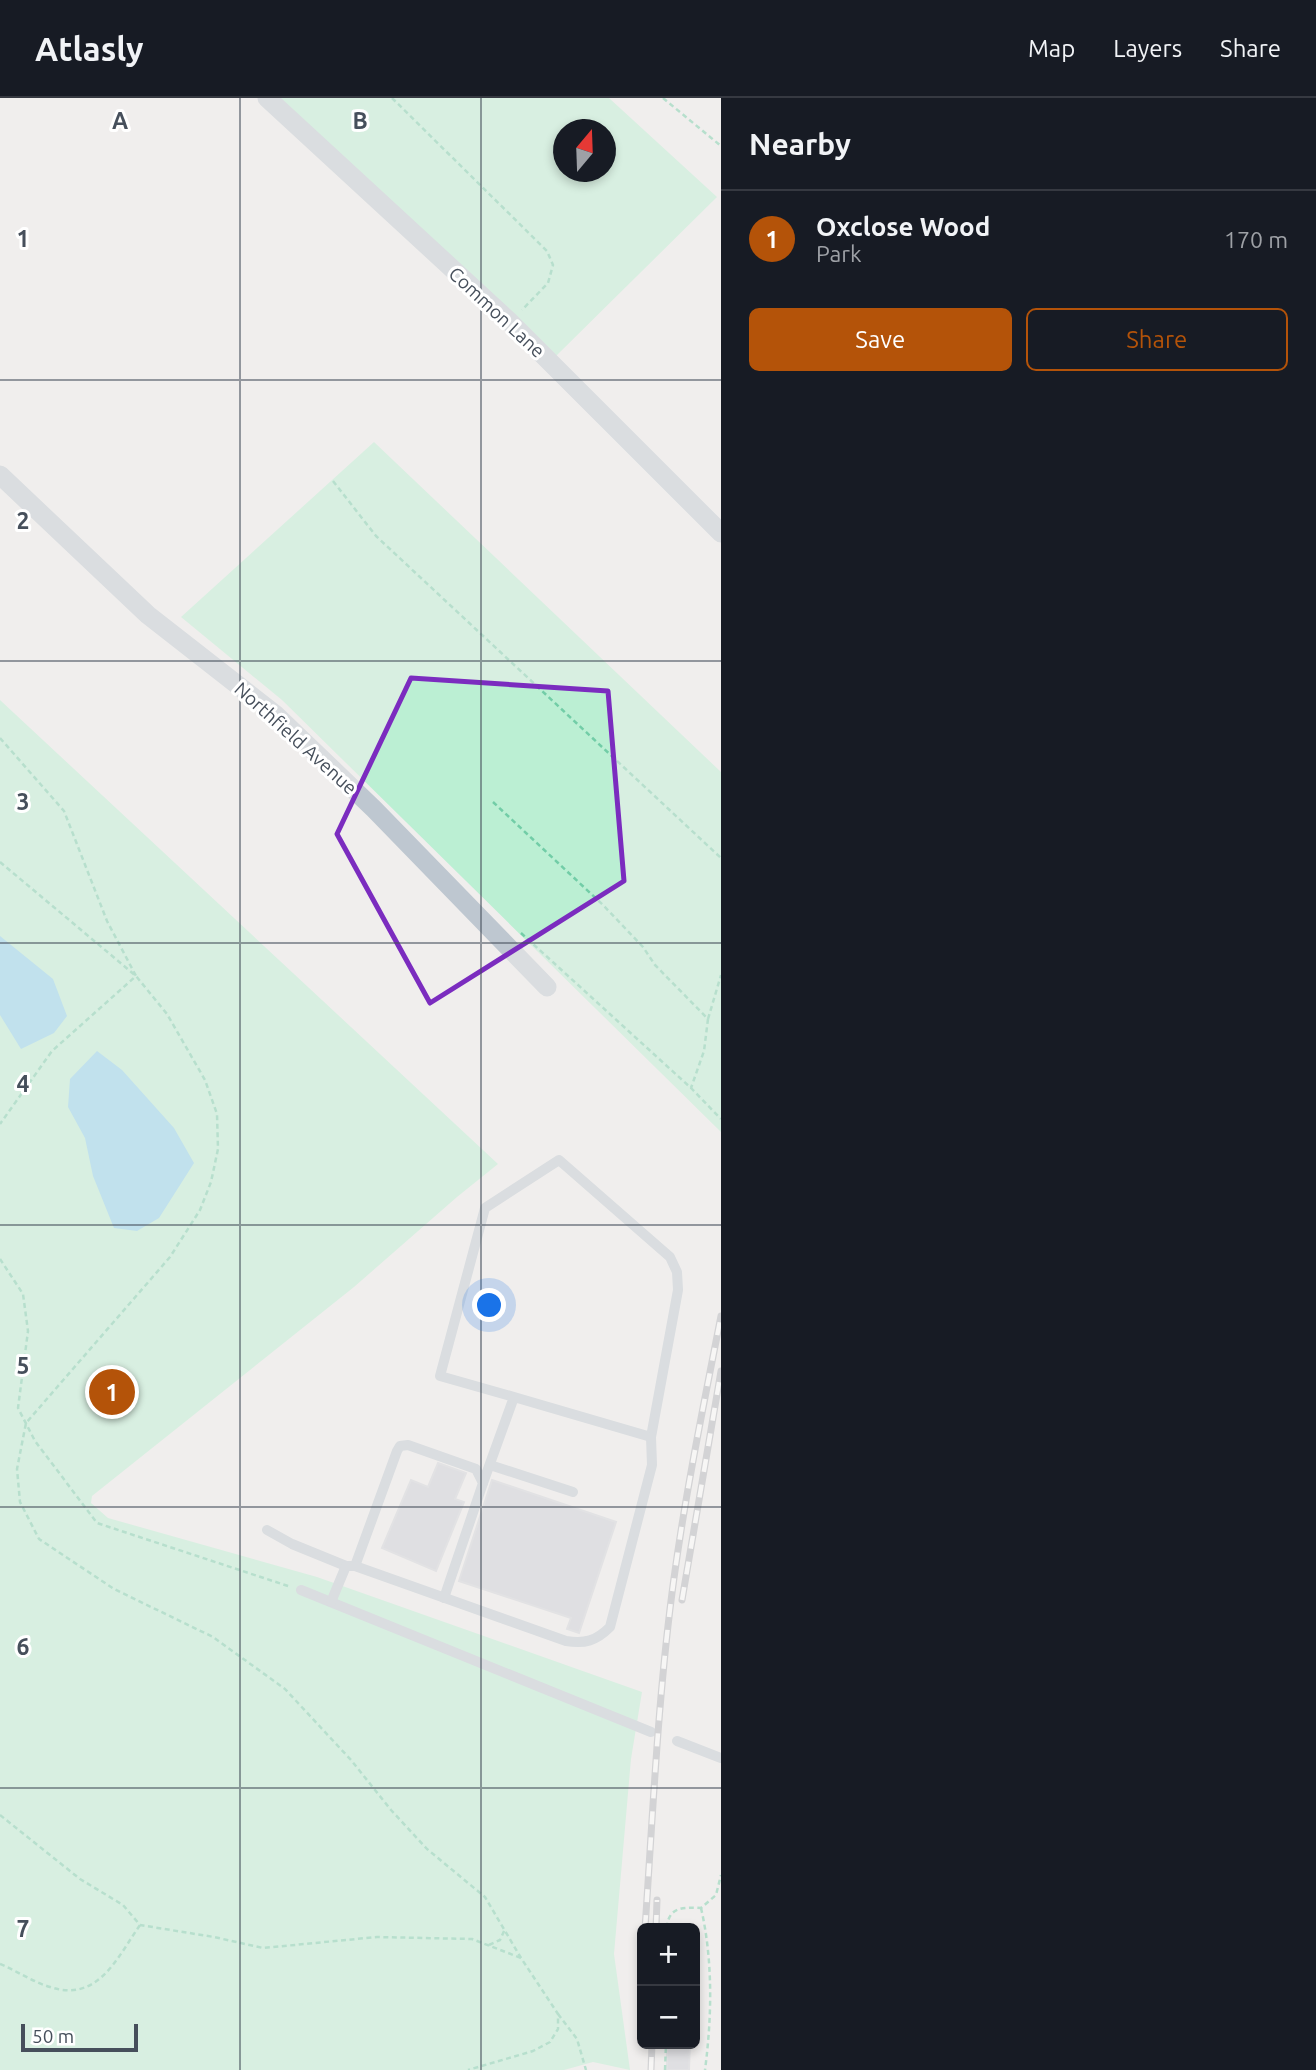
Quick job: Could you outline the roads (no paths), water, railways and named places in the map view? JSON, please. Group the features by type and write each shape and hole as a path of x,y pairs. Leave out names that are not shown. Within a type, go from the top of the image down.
{"street":[{"name":"Common Lane","path":"267,98 510,322 721,533"},
{"name":"Northfield Avenue","path":"0,475 148,615 276,715 374,808 547,987"}],"lane":[{"path":"267,1530 292,1544 566,1642 583,1643 600,1638 610,1627 652,1465 651,1437 678,1290 677,1272 670,1257 559,1160 485,1208 440,1376 651,1437"},
{"path":"444,1598 514,1397"},
{"path":"331,1602 351,1566 400,1446 408,1445 476,1469 483,1483"},
{"path":"490,1465 573,1492"},
{"path":"301,1590 651,1732"},
{"path":"677,1741 721,1758"}],"water":[{"path":"0,936 53,979 67,1016 54,1033 21,1049 0,1015"},
{"path":"97,1051 122,1070 174,1128 194,1163 159,1218 137,1231 114,1228 93,1176 85,1138 68,1107 70,1079"}],"railway":[{"path":"645,1923 656,1753 668,1622 684,1512 721,1316"},
{"path":"682,1600 721,1371"},
{"path":"656,1923 657,1900"},
{"path":"651,2070 652,2049"}],"place":[{"name":"Oxclose Wood","path":"112,1392"}]}
